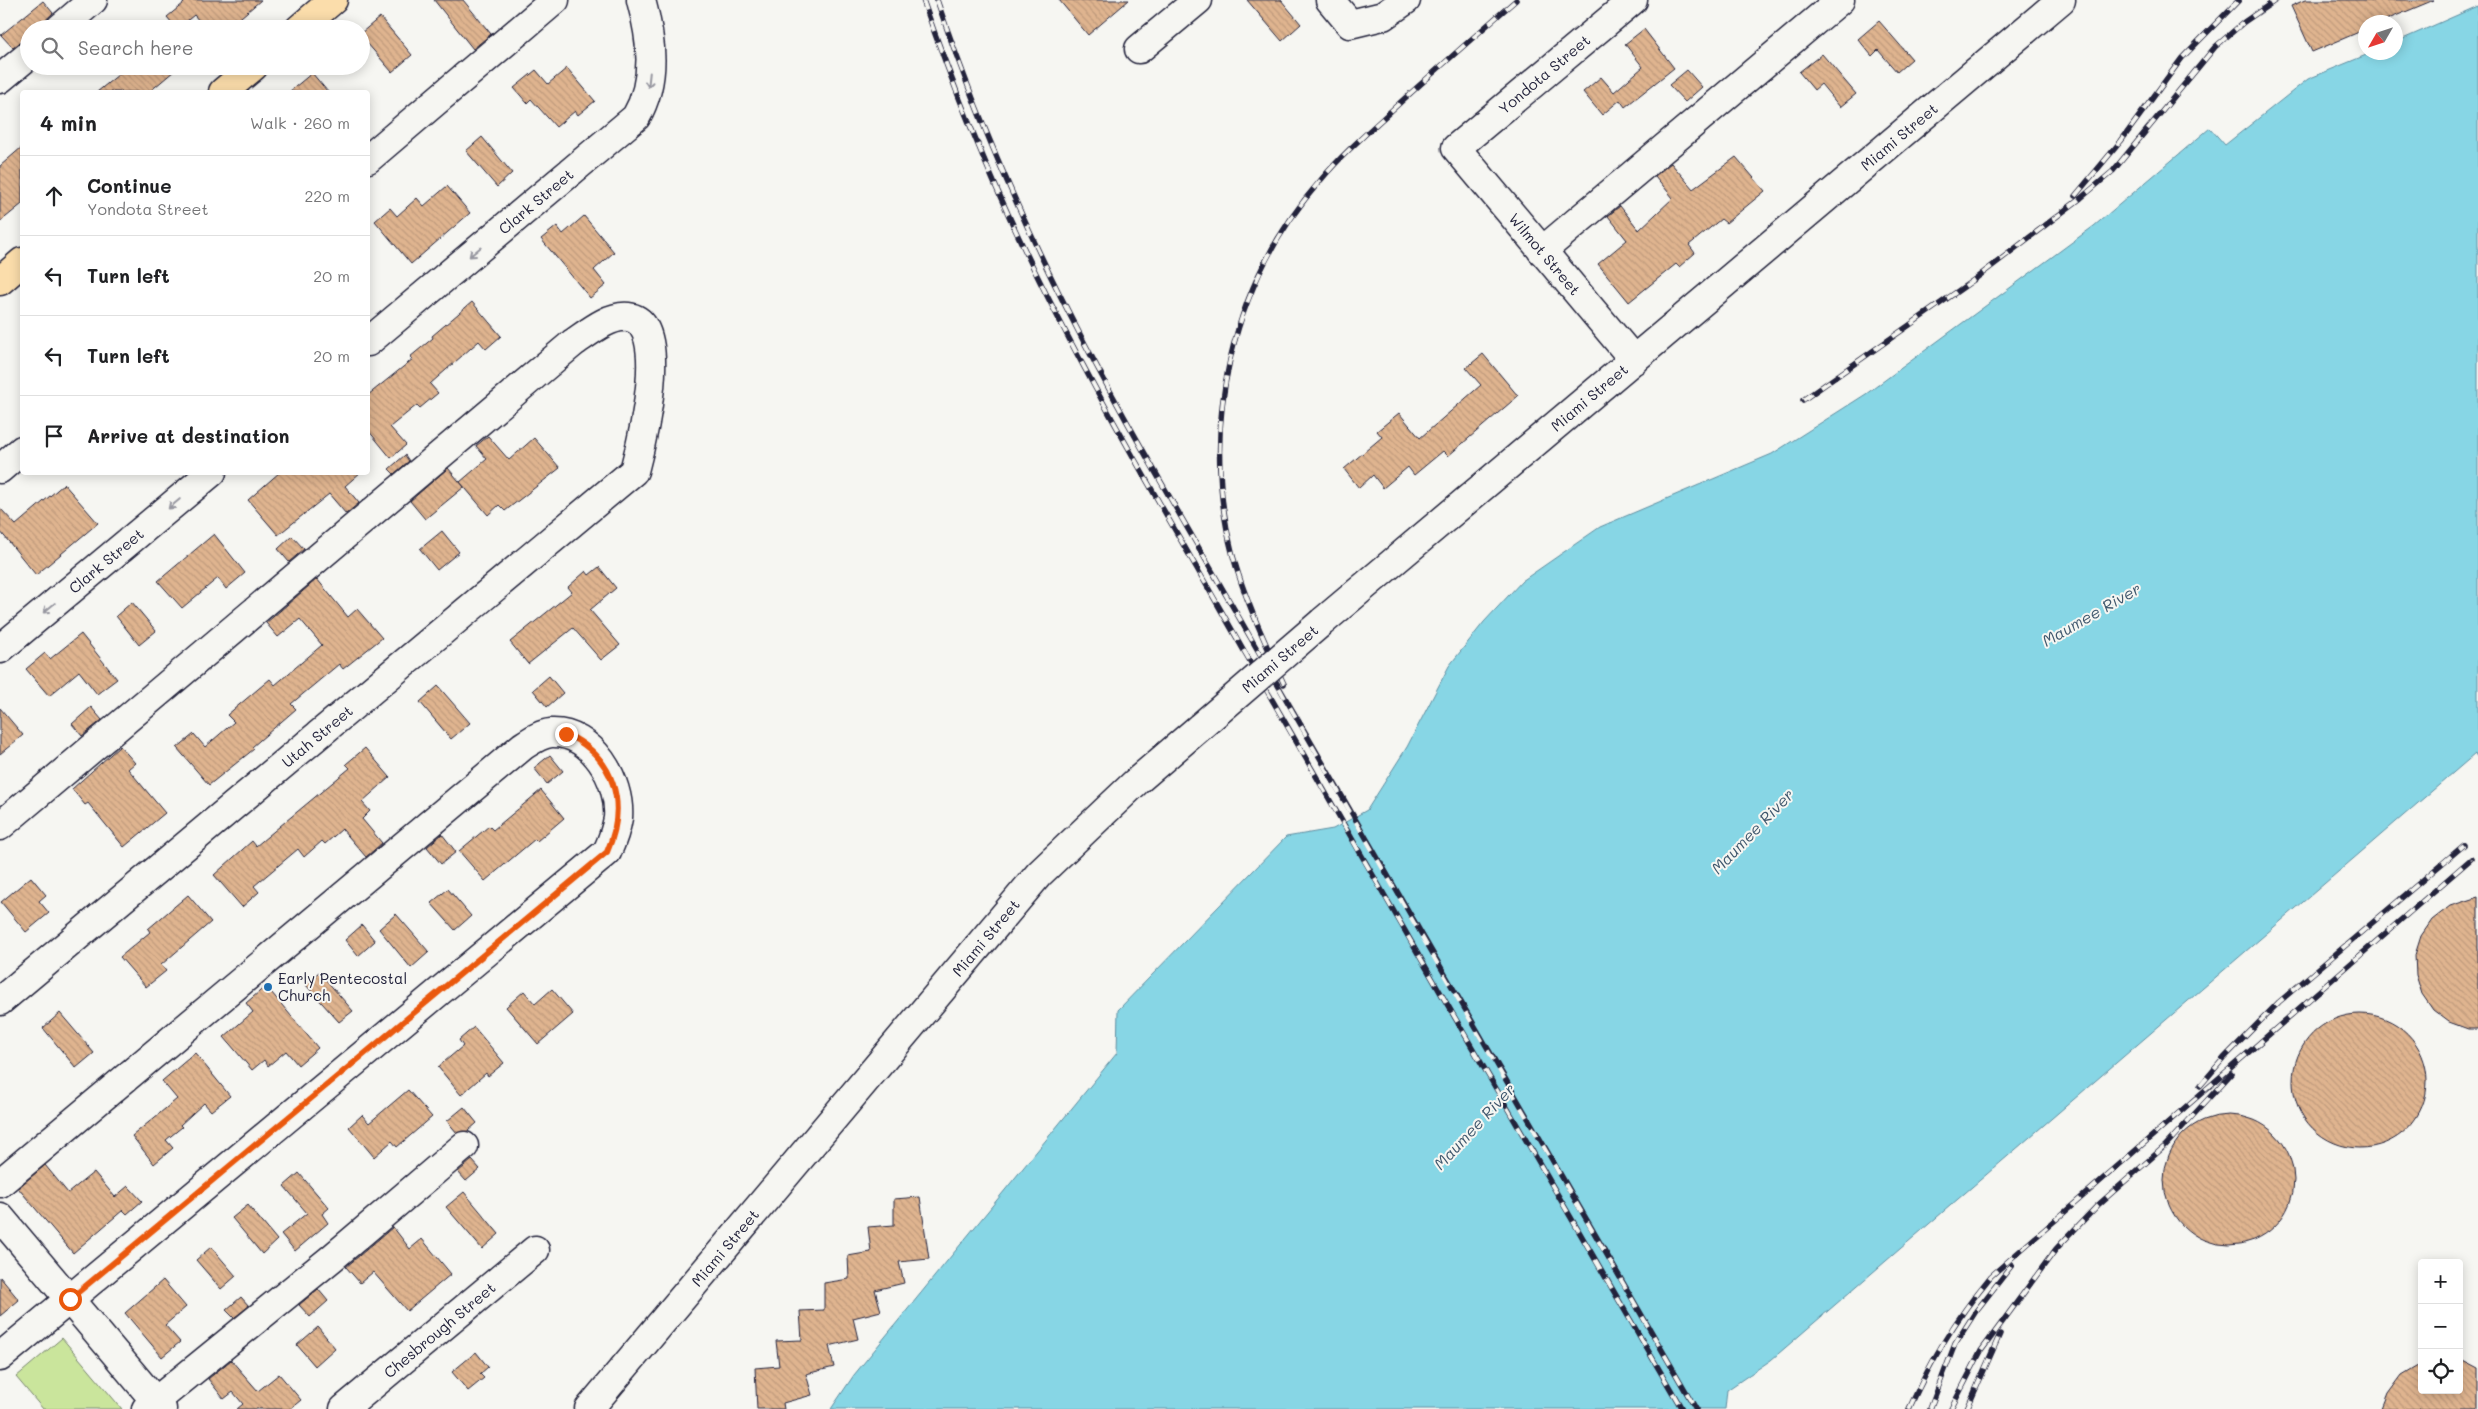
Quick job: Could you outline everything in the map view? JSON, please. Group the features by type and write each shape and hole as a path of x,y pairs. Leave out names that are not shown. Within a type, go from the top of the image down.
{"main road":[{"path":"310,20 333,0"},
{"path":"225,90 243,75"},
{"path":"0,281 20,264"}],"street":[{"path":"70,20 93,0"},
{"path":"370,156 555,0"},
{"name":"Clark Street","path":"370,340 636,117 645,101 649,84 649,31 641,0"},
{"path":"1139,50 1198,0"},
{"path":"1330,0 1350,24 1384,16 1406,0"},
{"name":"Yondota Street","path":"1456,148 1633,0"},
{"path":"1542,251 1840,0"},
{"name":"Miami Street","path":"589,1409 1040,874 1136,782 1322,622 2061,0"},
{"path":"0,79 20,62"},
{"name":"Wilmot Street","path":"1456,148 1634,360"},
{"name":"Utah Street","path":"0,826 573,343 600,325 615,318 629,317 641,323 648,332 651,377 634,471 0,1001"},
{"path":"0,469 20,452"},
{"name":"Clark Street","path":"0,649 208,475"},
{"path":"0,1183 536,737 550,733 566,734 580,741 604,764 617,800 618,817 614,836 607,852 0,1357"},
{"path":"0,1217 70,1299 154,1406 464,1146"},
{"name":"Chesbrough Street","path":"344,1409 535,1250"}],"green space":[{"path":"62,1338 122,1409 43,1409 16,1377"}],"water":[{"name":"Maumee River","path":"2478,6 2478,758 2475,754 1771,1360 1727,1390 1725,1409 831,1409 854,1375 1117,1053 1118,1010 1286,837 1333,829 1367,810 1407,747 1449,666 1484,622 1522,581 1600,527 1772,454 1866,394 2094,226 2210,128 2225,145 2308,79 2358,58 2358,60 2403,60 2403,39"}],"building":[{"path":"182,0 261,0 238,20 198,20 194,15 188,20 170,20 167,17 184,3"},
{"path":"434,0 463,0 491,34 473,49"},
{"path":"1059,0 1129,0 1088,35"},
{"path":"1247,0 1281,0 1301,24 1282,41"},
{"path":"2305,0 2434,0 2398,15 2358,15 2358,32 2312,52 2291,6"},
{"path":"43,1 53,13 46,20 20,20 20,42 13,48 1,35"},
{"path":"380,17 412,55 392,72 370,46 370,25"},
{"path":"1879,21 1912,59 1897,72 1878,50 1872,56 1858,39"},
{"path":"1644,29 1674,68 1625,107 1620,100 1602,115 1583,92 1601,77 1614,92 1643,67 1625,44"},
{"path":"1822,54 1856,94 1840,107 1821,84 1814,90 1799,72"},
{"path":"567,68 595,101 578,115 575,111 556,127 531,99 527,103 514,88 536,70 548,84"},
{"path":"1687,70 1702,87 1685,102 1669,85"},
{"path":"118,75 169,75 151,90 99,90"},
{"path":"310,75 314,75 326,90 291,90"},
{"path":"482,137 512,173 497,187 466,151"},
{"path":"20,149 20,206 0,222 0,166"},
{"path":"1736,157 1765,191 1726,223 1721,219 1689,245 1695,253 1679,267 1676,264 1629,302 1598,264 1627,240 1608,216 1620,206 1639,230 1673,198 1655,176 1671,163 1693,189"},
{"path":"447,186 470,213 411,264 375,221 390,208 397,216 417,198 424,206"},
{"path":"584,216 614,252 594,270 606,285 590,298 541,239 557,226 563,234"},
{"path":"472,302 501,336 486,349 479,341 430,384 438,393 420,408 417,405 390,427 406,445 391,458 370,432 370,393 413,359 410,357 433,338 432,336"},
{"path":"1483,354 1518,396 1448,456 1443,451 1414,475 1408,467 1383,488 1373,475 1359,488 1344,469 1382,437 1377,431 1399,413 1420,438 1481,385 1466,368"},
{"path":"488,436 509,460 534,438 560,468 505,511 499,505 488,515 460,482 487,459 476,446"},
{"path":"405,455 409,461 394,474 389,469"},
{"path":"448,468 464,487 425,519 410,501"},
{"path":"277,475 358,475 345,486 359,503 346,514 329,494 278,535 248,500"},
{"path":"64,484 98,523 36,575 0,531 0,508 16,525"},
{"path":"442,531 459,552 437,570 420,549"},
{"path":"214,534 245,573 226,589 218,578 182,608 158,581"},
{"path":"292,536 304,549 289,562 278,549"},
{"path":"599,567 616,588 590,610 620,645 601,660 573,628 528,664 510,642 572,592 568,587 586,571 589,575"},
{"path":"317,579 348,617 357,609 382,638 343,669 339,664 291,704 296,709 252,747 254,749 209,785 177,748 194,734 205,747 234,722 227,715 270,679 275,685 322,645 300,619 278,637 266,623"},
{"path":"132,602 156,631 139,645 116,616"},
{"path":"81,634 117,679 97,694 79,671 49,696 26,669 45,653 50,659"},
{"path":"549,676 563,693 547,707 533,690"},
{"path":"438,686 470,723 451,739 420,702"},
{"path":"91,707 102,720 82,736 72,724"},
{"path":"0,708 23,735 0,754"},
{"path":"120,746 135,763 128,769 165,813 124,847 88,803 85,805 72,789"},
{"path":"365,748 390,777 362,802 370,811 362,819 382,843 366,857 342,829 325,844 322,841 304,857 298,849 254,886 259,892 242,907 214,875 252,841 256,846 350,768 346,764"},
{"path":"550,755 563,771 547,784 534,768"},
{"path":"541,790 564,818 537,841 535,839 485,881 459,851 489,826 493,830"},
{"path":"442,834 456,852 441,864 427,847"},
{"path":"31,877 46,895 39,901 49,913 26,932 1,902"},
{"path":"448,889 471,916 455,930 431,903"},
{"path":"188,895 211,922 161,965 166,971 146,987 120,957 150,932 148,929"},
{"path":"2478,897 2478,1029 2468,1029 2449,1022 2433,1010 2422,994 2416,975 2415,955 2421,936 2432,920 2450,906"},
{"path":"396,914 429,952 411,968 379,929"},
{"path":"362,925 375,941 358,956 345,940"},
{"path":"319,972 353,1011 339,1022 305,984"},
{"path":"266,986 318,1048 298,1065 286,1051 268,1066 264,1060 252,1070 224,1037 253,1012 246,1003"},
{"path":"552,989 573,1014 538,1044 506,1007 524,991 535,1004"},
{"path":"60,1013 94,1053 76,1068 43,1028"},
{"path":"2360,1014 2386,1019 2397,1025 2407,1034 2416,1044 2422,1055 2427,1081 2422,1107 2416,1118 2407,1128 2397,1137 2386,1143 2360,1148 2334,1143 2323,1137 2313,1128 2304,1118 2298,1107 2293,1081 2298,1055 2304,1044 2313,1034 2323,1025 2334,1019"},
{"path":"474,1027 504,1063 488,1076 486,1073 461,1095 438,1067 463,1046 459,1040"},
{"path":"195,1053 230,1096 211,1111 204,1103 180,1125 182,1127 166,1140 173,1148 154,1164 132,1136 177,1099 162,1081"},
{"path":"408,1090 432,1117 397,1147 392,1141 374,1157 349,1127 362,1115 369,1123"},
{"path":"464,1107 477,1123 468,1131 457,1133 447,1121"},
{"path":"2229,1115 2254,1120 2275,1134 2289,1155 2294,1180 2289,1205 2275,1226 2254,1240 2229,1245 2204,1240 2183,1226 2169,1205 2164,1180 2169,1155 2183,1134 2204,1120"},
{"path":"472,1160 480,1169 466,1181 458,1172"},
{"path":"45,1165 68,1193 94,1172 115,1197 128,1186 142,1201 127,1214 123,1210 73,1253 18,1188"},
{"path":"299,1173 329,1208 322,1214 328,1223 295,1251 281,1234 307,1213 284,1186"},
{"path":"464,1192 499,1234 482,1249 446,1207"},
{"path":"920,1197 929,1259 899,1262 904,1283 875,1290 881,1311 853,1318 858,1339 829,1346 834,1367 806,1374 812,1395 783,1403 784,1409 757,1409 755,1368 779,1366 776,1341 802,1340 800,1311 824,1310 824,1283 849,1279 848,1256 871,1252 868,1227 894,1225 894,1199"},
{"path":"248,1205 277,1240 262,1254 232,1218"},
{"path":"393,1227 410,1249 422,1239 451,1274 407,1311 373,1272 360,1283 346,1267"},
{"path":"211,1247 236,1276 221,1289 196,1260"},
{"path":"0,1277 19,1300 0,1316"},
{"path":"163,1280 186,1307 165,1325 180,1342 162,1357 125,1313"},
{"path":"318,1289 328,1301 310,1317 299,1305"},
{"path":"241,1297 249,1306 234,1318 226,1310"},
{"path":"318,1327 335,1348 315,1366 297,1345"},
{"path":"476,1352 488,1367 480,1374 484,1378 468,1391 452,1372"},
{"path":"231,1360 258,1391 279,1374 301,1400 290,1409 237,1409 243,1404 233,1392 224,1399 208,1379"},
{"path":"2463,1360 2478,1368 2478,1409 2382,1409 2388,1394 2402,1375 2418,1365 2418,1394 2463,1394"}],"railway":[{"path":"923,0 947,66 1000,197 1081,361 1135,460 1301,750 1682,1409"},
{"path":"937,0 972,96 1012,191 1064,304 1090,353 1170,498 1696,1409"},
{"path":"1284,684 1243,589 1233,556 1223,507 1220,457 1222,407 1230,358 1244,310 1264,264 1289,221 1320,181 1360,139 1516,0"},
{"path":"2075,196 2121,141 2182,58 2239,0"},
{"path":"1803,400 1975,279 2081,198 2113,171 2215,47 2244,22 2276,0"},
{"path":"2200,1086 2224,1058 2279,1002 2464,845"},
{"path":"1909,1409 1945,1340 1966,1308 1991,1276 2471,859"},
{"path":"1951,1409 1981,1351 2056,1249 2098,1205 2165,1146 2231,1074"},
{"path":"1930,1409 1955,1344 1976,1311 2012,1265"},
{"path":"1967,1409 2000,1334"}],"place":[{"name":"Early Pentecostal Church","path":"268,987"}],"route":[{"path":"70,1299 607,852 614,836 618,817 617,800 612,780 604,764 593,752 580,741 566,734"}]}
